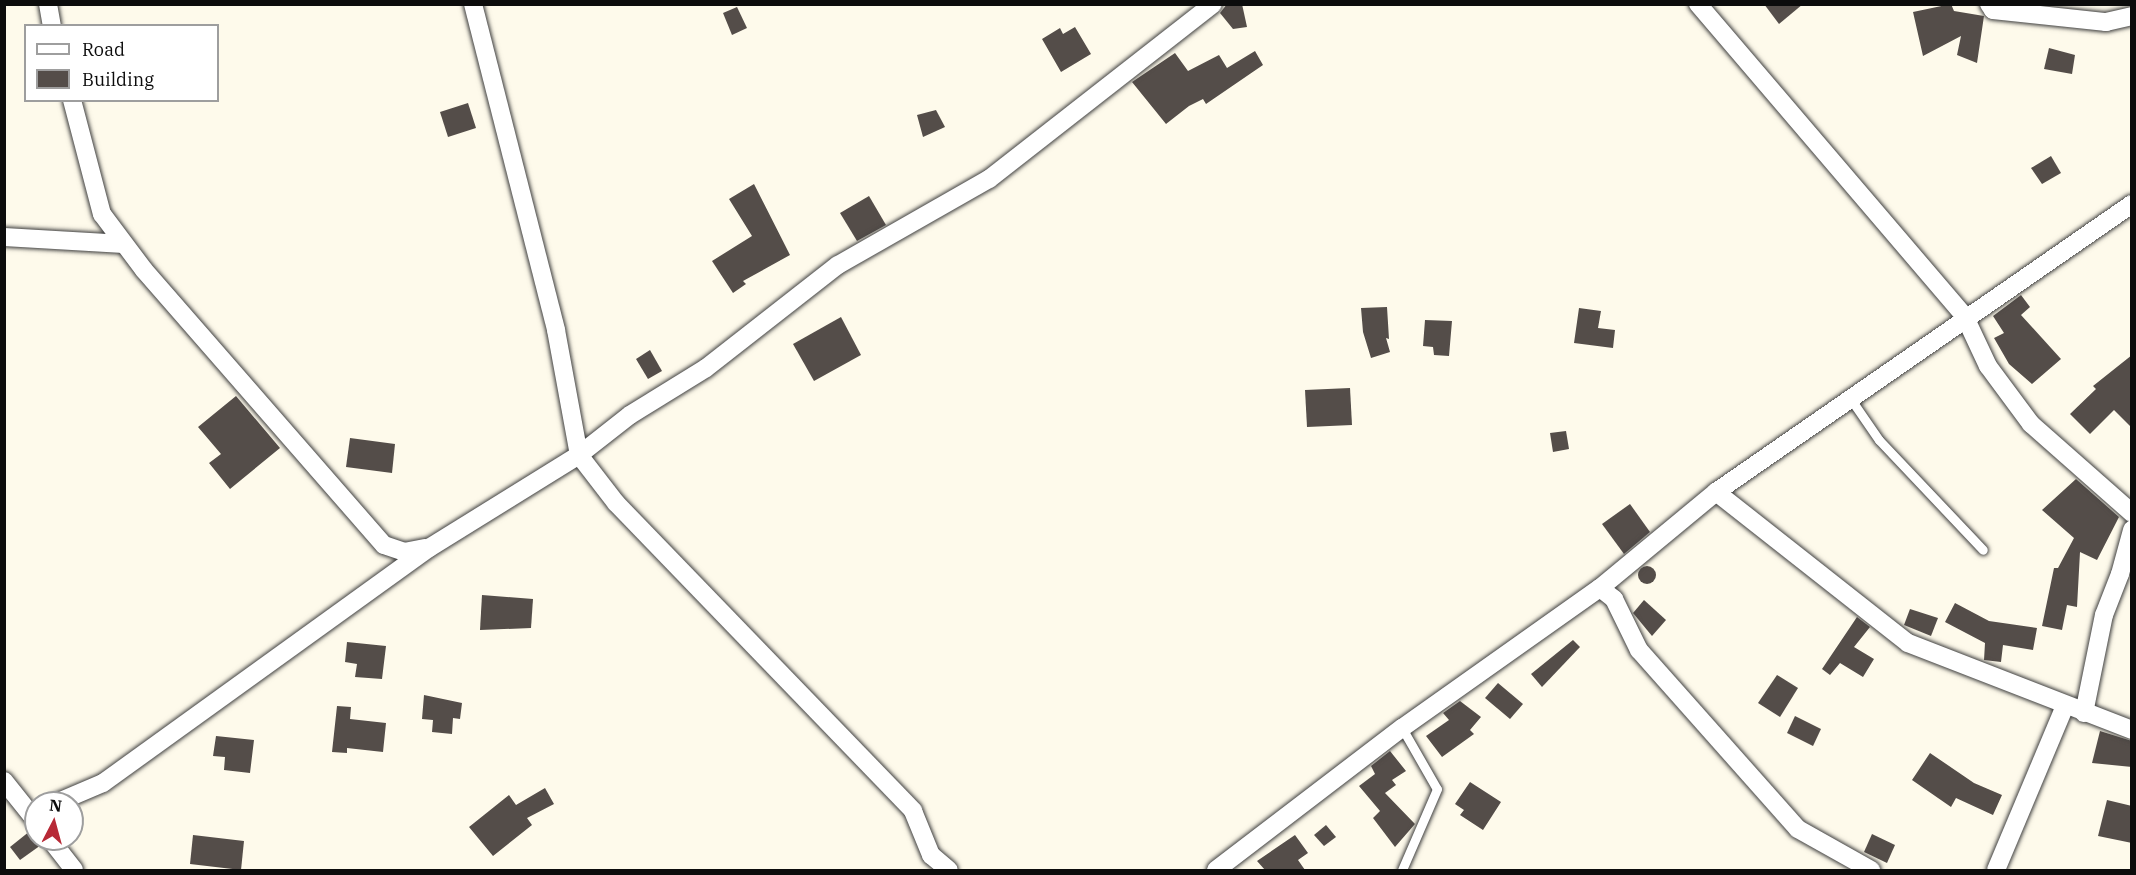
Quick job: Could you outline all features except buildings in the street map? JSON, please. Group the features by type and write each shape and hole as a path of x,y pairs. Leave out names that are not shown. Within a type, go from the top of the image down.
{"street":[{"path":"48,4 52,24"},
{"path":"473,4 556,330 579,455 616,503 913,811 931,855 948,870"},
{"path":"84,791 103,783 429,548 579,455 630,415 706,368 838,265 989,179 1213,4"},
{"path":"1698,4 1965,317 1988,366 2031,424 2132,513"},
{"path":"1989,4 1993,10 2106,22 2132,16"},
{"path":"73,102 102,214 124,244 384,545 404,552 429,548"},
{"path":"1216,870 1402,728 1600,588 1716,492 1965,317 2132,204"},
{"path":"4,237 124,244"},
{"path":"1716,492 1864,612 1908,642 2065,706 2132,730"},
{"path":"2084,713 2104,615 2120,574 2132,530"},
{"path":"1600,588 1614,599 1639,650 1798,829 1871,870"},
{"path":"1996,870 2065,706"},
{"path":"4,781 24,802"},
{"path":"59,851 74,870"}],"lane":[{"path":"1850,398 1879,440 1983,550"},
{"path":"1402,728 1437,789 1402,870"}]}
